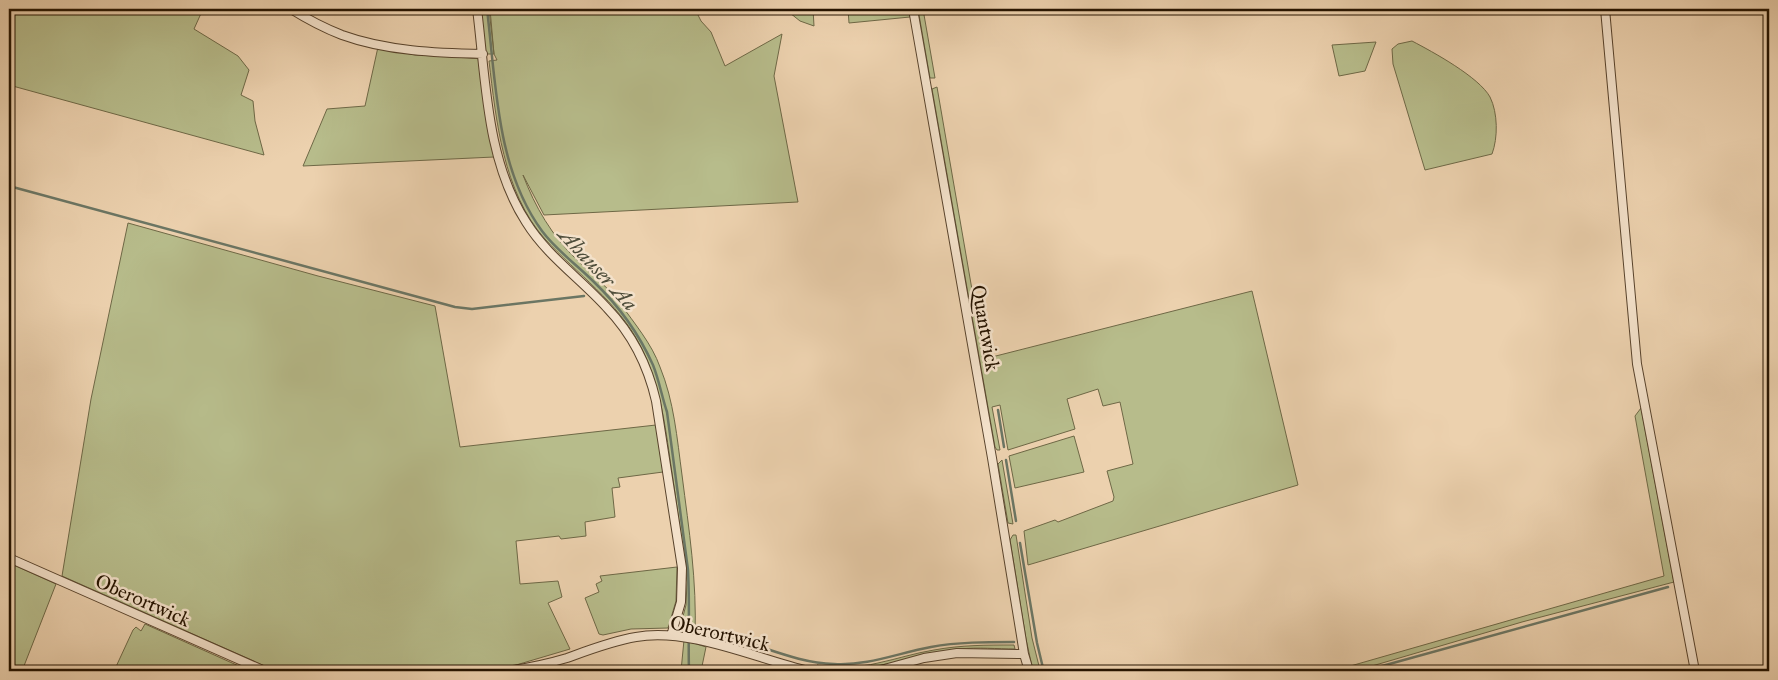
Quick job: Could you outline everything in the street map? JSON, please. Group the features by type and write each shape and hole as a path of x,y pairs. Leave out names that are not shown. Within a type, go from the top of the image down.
{"street":[{"path":"291,9 312,22 343,35 377,44 450,53 483,54"},
{"path":"477,9 494,138 501,165 518,209 551,253 608,308 635,345 652,384 682,568 680,602 672,636"},
{"name":"Quantwick","path":"913,9 992,458 1024,654"},
{"path":"1604,9 1637,364 1695,671"},
{"name":"Oberortwick","path":"9,558 265,671"},
{"name":"Oberortwick","path":"507,671 565,658 636,637 672,636 696,640 810,671"},
{"path":"877,671 924,658 957,653 1024,654 1029,671"}],"green space":[{"path":"9,9 203,9 194,29 238,56 249,70 241,95 253,101 255,121 264,155 9,85"},
{"path":"479,9 489,9 494,54 485,54"},
{"path":"490,9 695,9 701,21 711,32 725,66 782,34 774,76 798,202 544,215 523,175 539,210 552,231 568,251 620,303 657,358 669,393 674,420 694,575 695,637 678,635 686,605 687,582 666,435 657,389 647,360 631,330 609,302 545,239 531,220 520,200 504,154 495,107 489,61 497,60 494,54"},
{"path":"785,9 813,9 814,26 800,21"},
{"path":"848,9 908,9 910,17 849,23"},
{"path":"918,9 923,9 935,78 930,78"},
{"path":"1412,41 1466,73 1490,97 1495,110 1496,126 1492,154 1425,170 1393,64 1392,49 1398,44"},
{"path":"1376,42 1365,71 1339,76 1332,45"},
{"path":"378,47 415,55 478,58 494,157 303,166 327,109 365,106"},
{"path":"937,87 984,359 1252,291 1298,485 1028,565 1024,531 1055,520 1058,522 1113,501 1114,497 1107,471 1133,464 1120,402 1103,406 1098,389 1067,399 1075,429 1008,450 1000,405 992,407 1000,450 997,450 995,447 932,89"},
{"path":"128,223 318,276 435,306 460,447 656,425 663,472 618,478 620,487 612,488 615,517 585,522 586,536 561,539 559,536 516,541 520,584 558,581 562,597 548,603 570,649 506,668 485,671 276,671 62,576 91,399"},
{"path":"1641,408 1674,582 1522,622 1355,671 1333,671 1664,576 1635,416"},
{"path":"1074,436 1084,472 1015,488 1009,456"},
{"path":"1002,460 1013,524 1008,523 998,464"},
{"path":"1013,535 1016,535 1032,638 1040,670 1033,671 1026,639 1010,540"},
{"path":"9,563 56,584 22,671 9,671"},
{"path":"677,567 676,601 668,628 631,629 603,635 599,634 585,598 599,592 596,584 602,581 600,576"},
{"path":"145,624 250,671 114,671 133,630 136,627 141,631"},
{"path":"684,640 706,647 701,671 681,671"},
{"path":"1014,645 1015,649 981,648 945,651 865,668 829,669 817,665 863,666 944,648"}],"waterway":[{"name":"Ahauser Aa","path":"487,9 501,124 515,180 527,206 548,238 620,310 635,331 653,365 657,377 667,412 688,570 689,671"},
{"path":"9,186 455,307 472,309 584,296"},
{"path":"998,410 1004,447"},
{"path":"1006,460 1016,521"},
{"path":"1020,543 1043,668"},
{"path":"1364,671 1668,587"},
{"path":"698,631 716,634 808,661 834,664 871,661 941,645 1014,642"}]}
